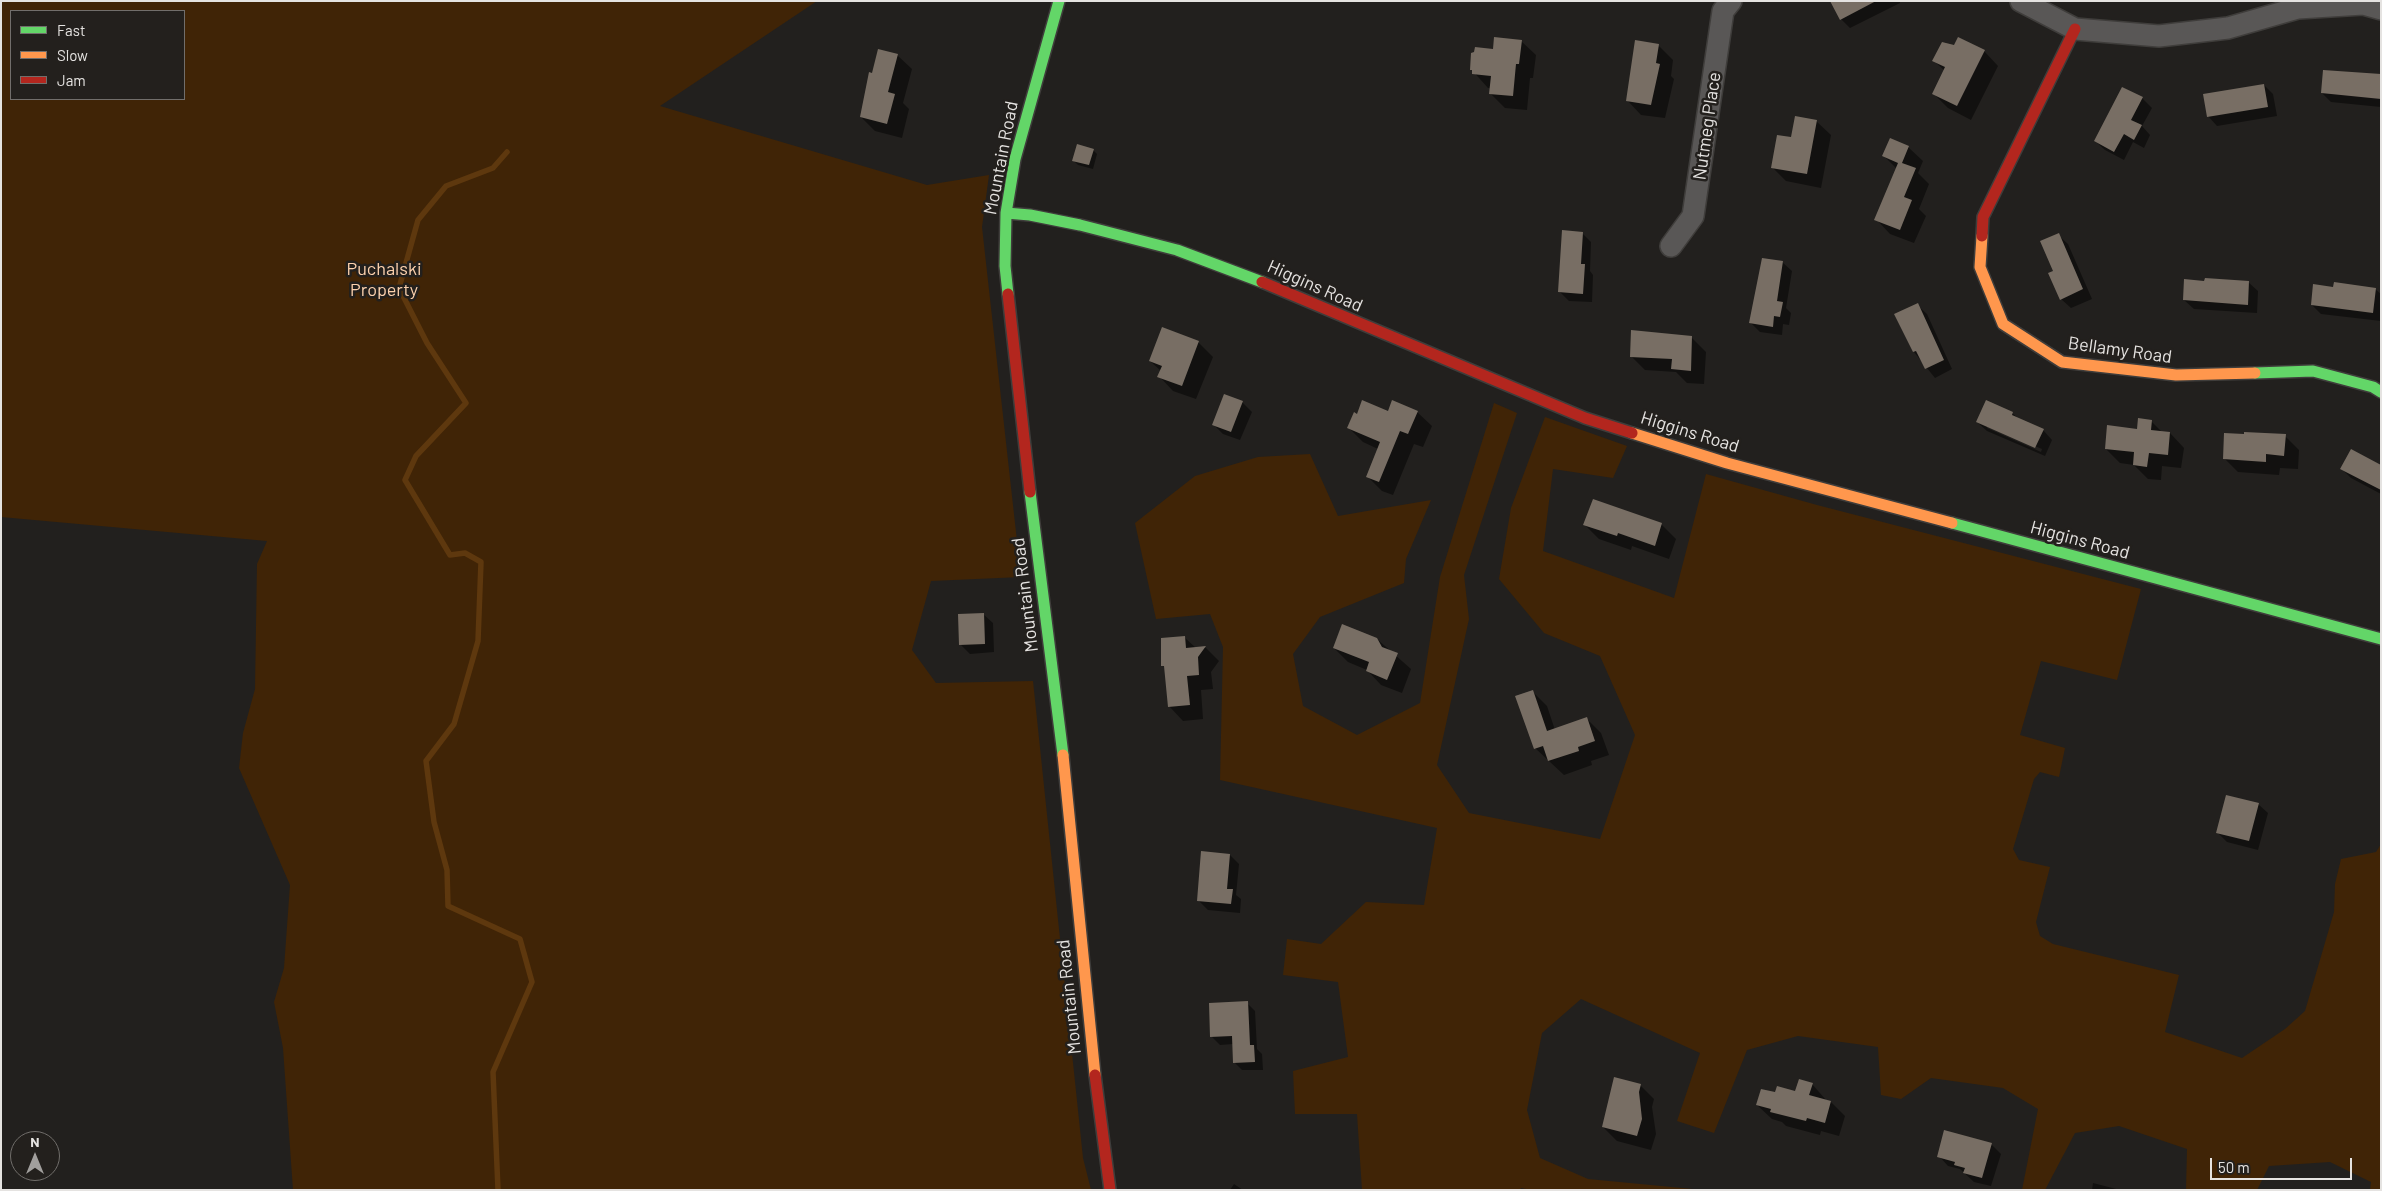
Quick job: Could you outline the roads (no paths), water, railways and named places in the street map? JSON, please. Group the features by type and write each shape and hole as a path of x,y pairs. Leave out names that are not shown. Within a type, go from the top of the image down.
{"street":[{"name":"Mountain Road","path":"1059,1 1014,159 1006,213 1005,266 1009,319 1064,763 1098,1105 1110,1190"},
{"name":"Nutmeg Place","path":"1670,246 1693,216 1724,11 1731,1"},
{"path":"2021,1 2075,29 2159,36 2228,28 2298,8 2362,4 2381,10"},
{"name":"Bellamy Road","path":"2075,29 1983,217 1980,267 2002,324 2062,362 2176,375 2313,371 2373,387 2381,392"},
{"name":"Higgins Road","path":"1006,213 1030,215 1080,225 1177,250 1246,275 1375,332 1585,418 1728,463 2381,639"}],"waterway":[{"path":"498,1190 493,1072 532,982 520,939 448,906 447,870 434,822 426,761 454,724 478,641 481,562 465,553 450,555 405,480 416,456 466,403 427,343 399,288 418,220 446,186 493,168 507,152"}],"park label":[{"name":"Puchalski Property","path":"384,279"}]}
